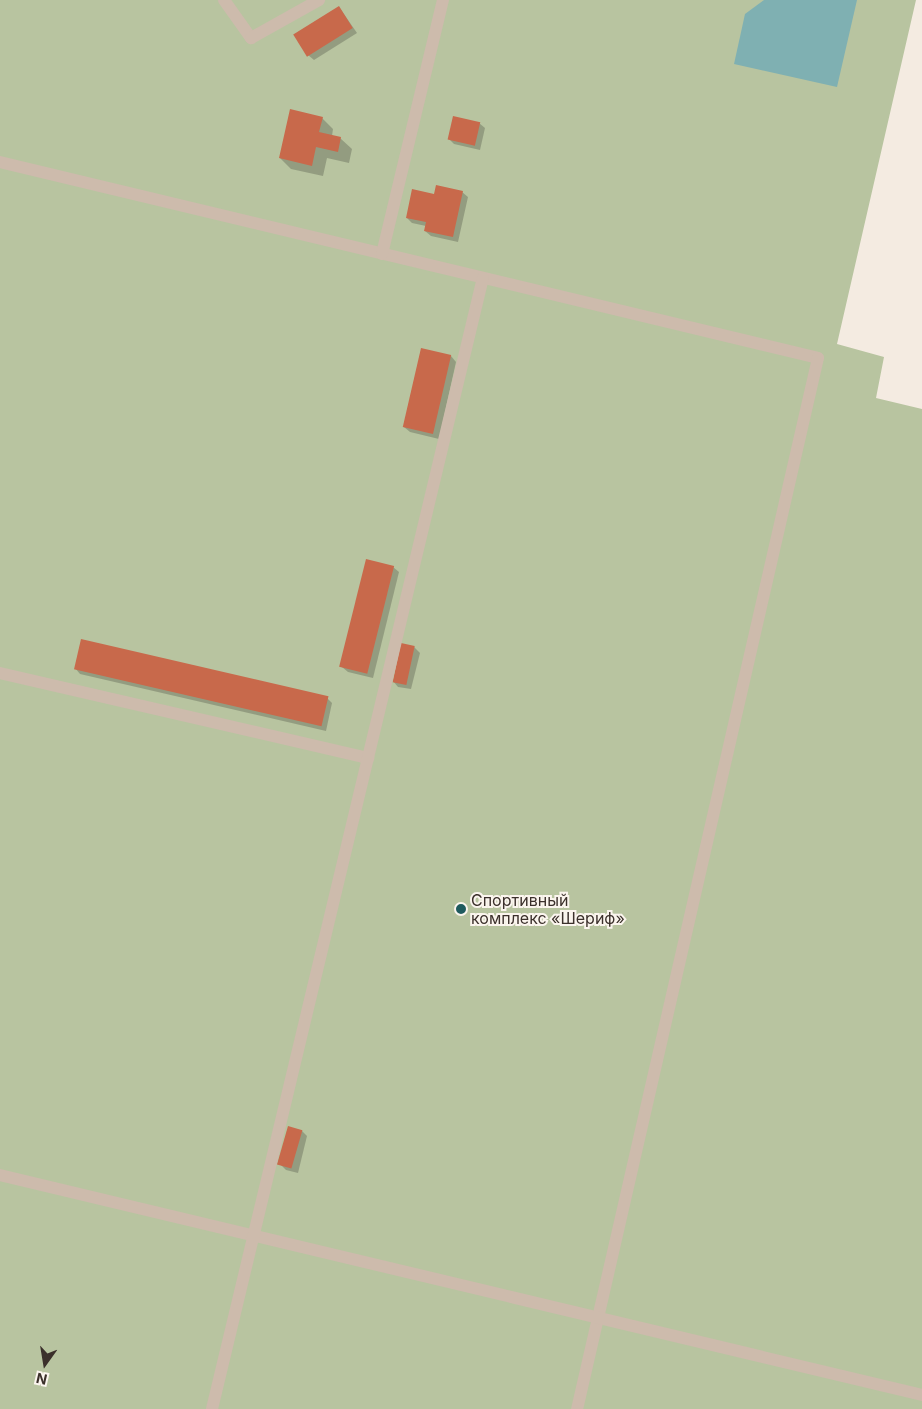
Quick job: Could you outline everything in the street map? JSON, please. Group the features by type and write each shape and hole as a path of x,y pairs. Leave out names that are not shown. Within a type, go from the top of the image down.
{"lane":[{"path":"224,0 251,38 319,0"},
{"path":"382,254 443,0"},
{"path":"0,162 818,358 577,1409"},
{"path":"212,1409 483,278"},
{"path":"0,673 368,758"},
{"path":"0,1175 922,1395"}],"green space":[{"name":"Спортивный комплекс «Шериф»","path":"0,0 916,0 837,344 884,357 876,398 922,409 922,1409 0,1409"}],"water":[{"path":"764,0 857,0 837,87 734,64 745,14"}],"building":[{"path":"339,6 353,28 307,57 293,35"},
{"path":"290,109 323,117 319,132 341,137 338,152 316,147 312,166 279,158"},
{"path":"453,116 480,122 475,146 448,139"},
{"path":"436,185 463,191 453,237 424,231 426,222 406,218 412,189 434,194"},
{"path":"421,348 451,355 433,434 403,427"},
{"path":"366,559 394,566 367,674 339,667"},
{"path":"81,639 328,696 322,726 74,669"},
{"path":"401,643 415,646 406,685 393,682"},
{"path":"288,1126 302,1130 291,1169 277,1164"}],"place":[{"name":"Спортивный комплекс «Шериф»","path":"461,909"}]}
